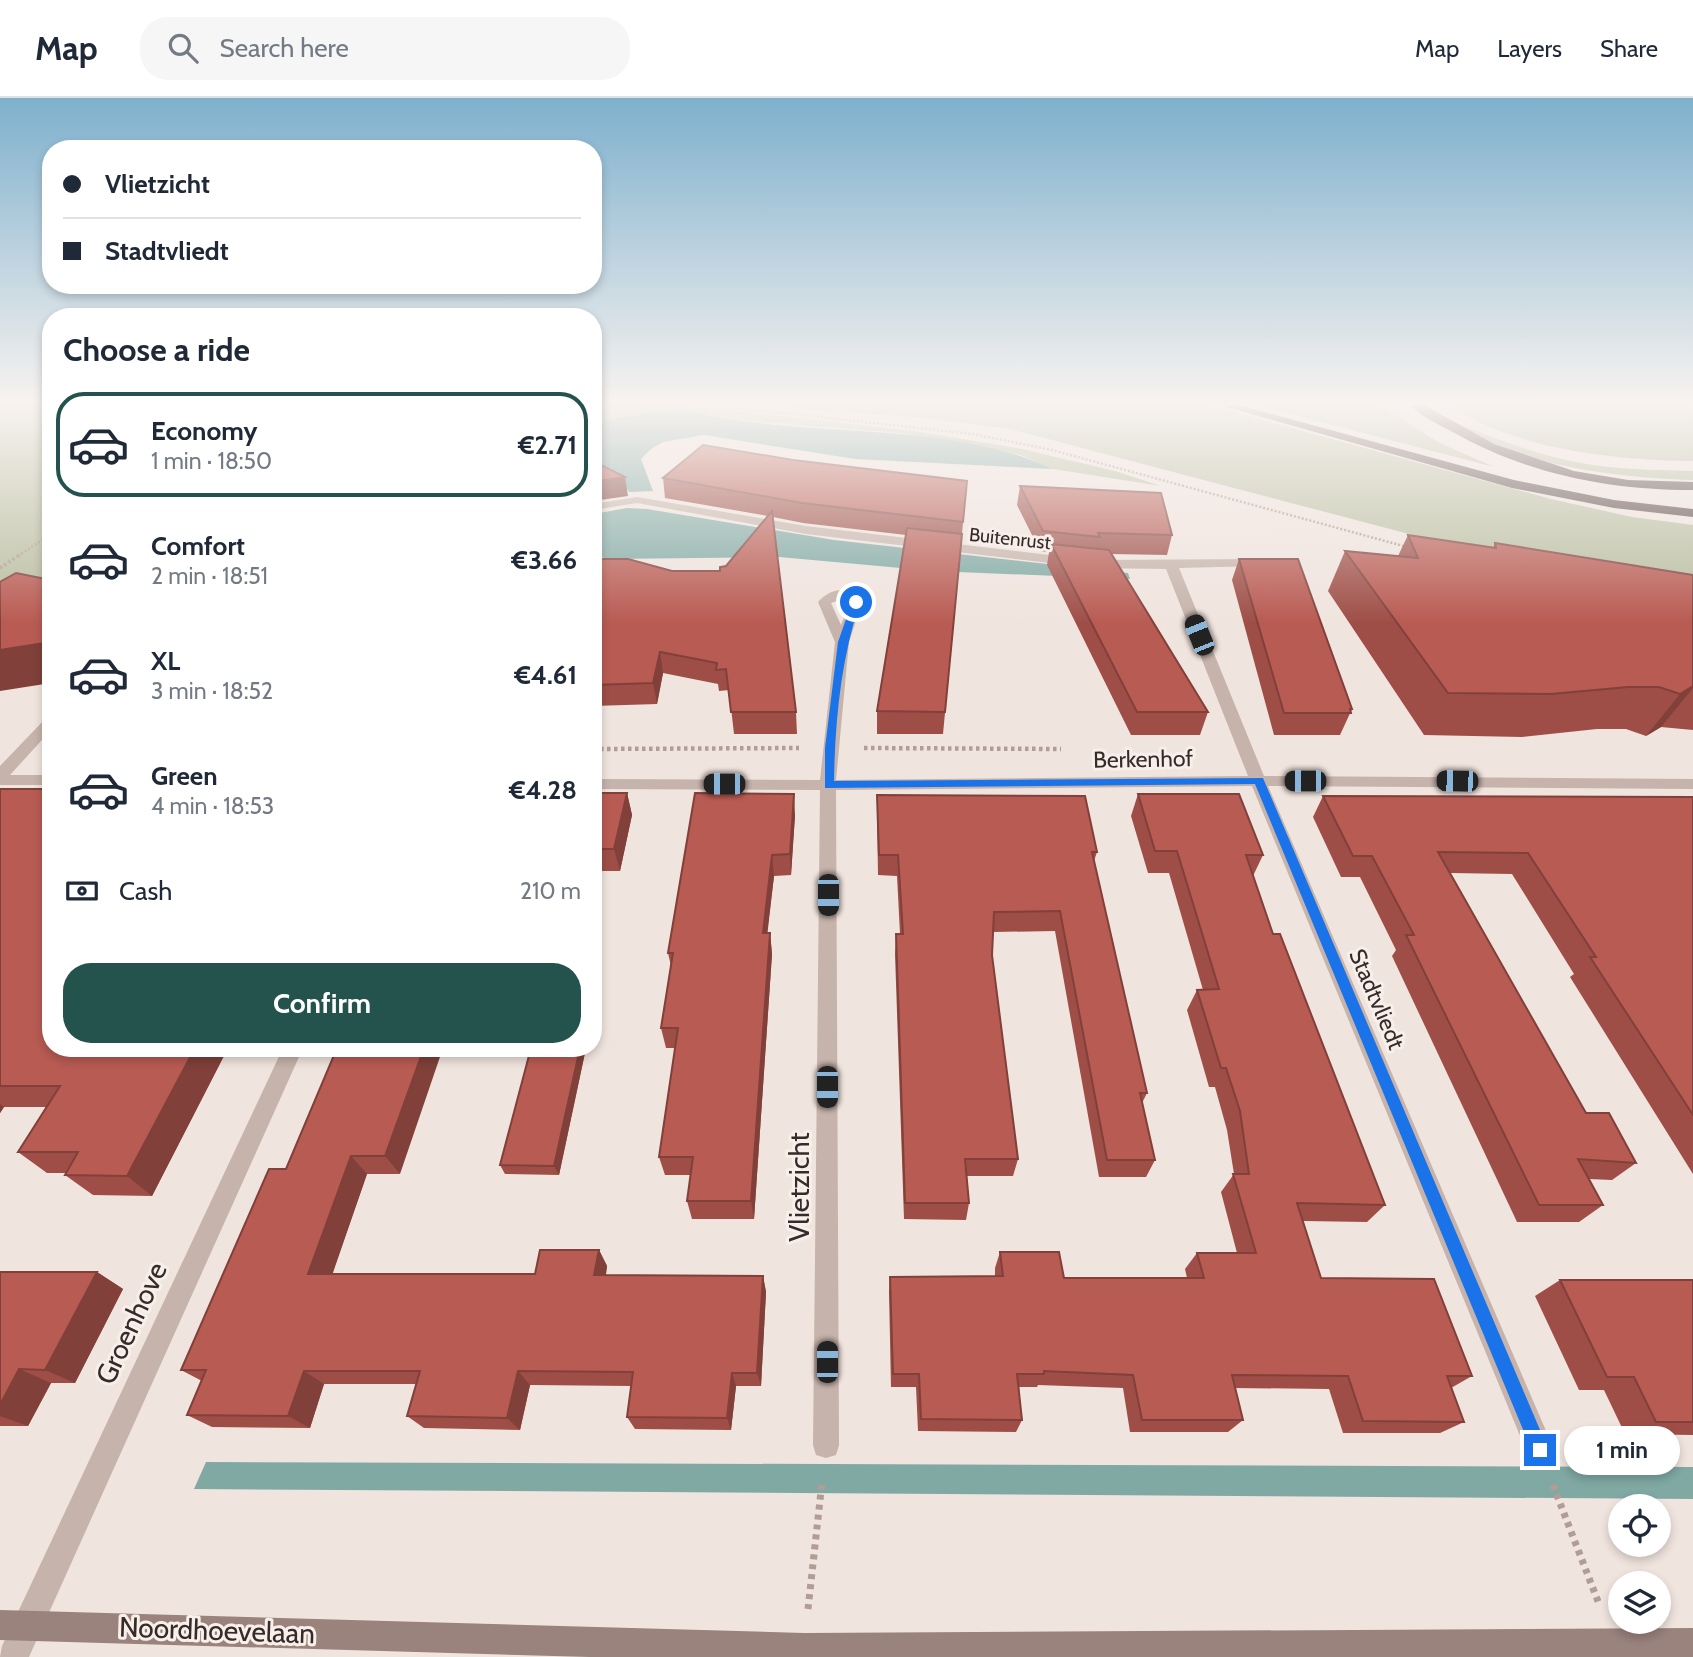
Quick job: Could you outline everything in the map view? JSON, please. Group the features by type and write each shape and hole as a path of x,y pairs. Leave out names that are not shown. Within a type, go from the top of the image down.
{"highway":[{"path":"1490,478 1614,504 1693,513"},
{"path":"1595,478 1625,484 1693,486"}],"street":[{"name":"Buitenrust","path":"602,506 637,500 806,530 947,549 1091,564 1260,562"},
{"name":"Stadtvliedt","path":"1171,565 1540,1450"},
{"name":"Vlietzicht","path":"826,1445 828,785 842,642"},
{"path":"0,778 42,731"},
{"path":"0,778 42,780"},
{"name":"Berkenhof","path":"602,783 828,785 1259,781 1685,784"},
{"path":"1685,784 1693,802"},
{"name":"Groenhove","path":"13,1657 14,1625 288,1057"},
{"name":"Noordhoevelaan","path":"14,1625 804,1653 1616,1649 1693,1643"}],"path":[{"path":"1153,478 1410,548"},
{"path":"0,568 42,540"},
{"path":"0,559 9,560"},
{"path":"804,1653 826,1445"},
{"path":"1540,1450 1616,1649"}],"green space":[{"path":"0,478 42,478 42,578 0,620"},
{"path":"1109,478 1136,478 1161,486"},
{"path":"1195,478 1473,478 1632,517 1693,525 1693,588 1489,555"},
{"path":"1657,478 1693,478 1693,480"}],"water":[{"path":"619,478 648,478 653,491 629,492"},
{"path":"627,508 647,509 834,540 1128,573 1130,579 934,571 779,557 609,559 602,557 602,513"},
{"path":"206,1462 1693,1467 1693,1499 1671,1499 1671,1494 1608,1494 1608,1498 194,1489"}],"building":[{"path":"663,478 940,478 967,481 963,522 802,503"},
{"path":"1020,486 1161,493 1172,535 1098,533 1100,537 1043,531"},
{"path":"772,511 796,712 731,712 726,669 716,670 717,663 660,652 653,683 602,685 602,559 628,559 672,571 720,571 720,567 726,566"},
{"path":"907,528 962,534 945,712 877,711"},
{"path":"1408,535 1496,548 1495,543 1693,575 1693,686 1680,694 1659,687 1551,694 1448,693 1345,551 1418,558"},
{"path":"1051,544 1109,550 1208,712 1137,712"},
{"path":"1239,559 1298,559 1352,709 1351,713 1284,713"},
{"path":"16,573 42,578 42,643 0,650 0,582"},
{"path":"0,789 42,789 42,1057 190,1057 127,1176 65,1175 78,1152 18,1152 60,1086 0,1086"},
{"path":"602,793 627,793 614,849 602,849"},
{"path":"695,793 794,794 790,854 772,855 763,933 770,933 751,1201 687,1201 693,1157 659,1157 678,1028 661,1028 673,953 668,953"},
{"path":"1138,794 1239,794 1263,855 1246,855 1273,934 1280,934 1385,1205 1297,1203 1321,1278 1434,1279 1472,1376 1447,1376 1464,1422 1363,1421 1348,1376 1232,1375 1243,1420 1142,1420 1133,1375 1044,1371 1044,1374 1017,1374 1022,1420 921,1419 919,1374 893,1374 890,1277 1003,1276 1000,1252 1059,1252 1064,1278 1204,1278 1197,1253 1256,1253 1233,1174 1249,1174 1240,1111 1226,1068 1221,1068 1197,990 1219,989 1177,851 1155,851"},
{"path":"877,795 1085,796 1097,852 1092,852 1147,1093 1140,1093 1155,1160 1107,1160 1060,911 994,912 992,955 1018,1159 965,1159 969,1203 905,1203 896,934 903,934 898,855 879,855"},
{"path":"1323,796 1693,797 1693,1115 1590,957 1596,957 1528,853 1438,852 1586,1113 1609,1113 1636,1163 1578,1159 1603,1205 1539,1205 1406,935 1414,935 1372,856 1353,856"},
{"path":"333,1057 421,1057 385,1156 351,1156 308,1274 535,1274 540,1250 599,1250 594,1275 763,1276 757,1373 732,1373 727,1418 627,1417 633,1372 518,1371 507,1418 407,1416 420,1371 304,1371 288,1416 187,1415 206,1370 181,1370 269,1169 286,1169"},
{"path":"529,1057 578,1057 554,1166 500,1165"},
{"path":"0,1272 97,1272 45,1370 19,1369 0,1405"},
{"path":"1560,1280 1693,1280 1693,1422 1656,1422 1634,1377 1607,1377"}],"route":[{"path":"856,602 842,642 828,785 1259,781 1540,1450"}]}
